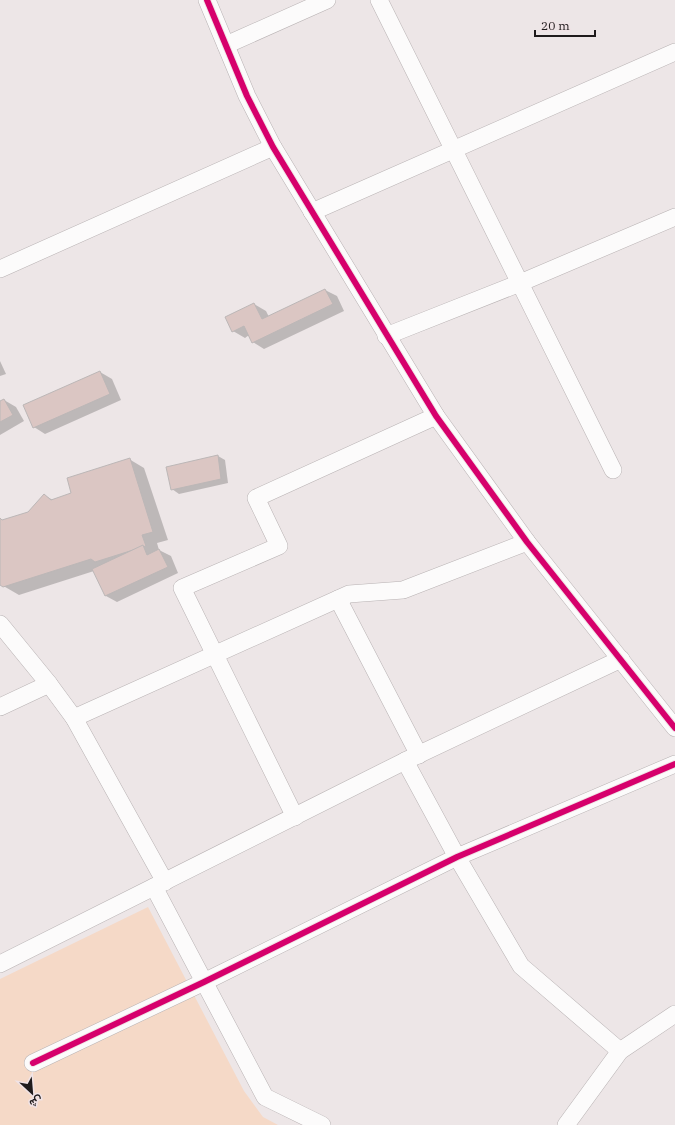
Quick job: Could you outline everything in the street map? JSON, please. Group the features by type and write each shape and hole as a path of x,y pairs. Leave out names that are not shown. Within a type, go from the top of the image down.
{"street":[{"path":"207,0 247,96 274,147 386,336 436,416 527,542 675,728"},
{"path":"226,45 327,0"},
{"path":"379,0 613,470"},
{"path":"312,212 454,148 675,52"},
{"path":"0,269 274,147"},
{"path":"386,336 520,283 675,217"},
{"path":"295,817 182,588 279,546 256,498 436,416"},
{"path":"74,718 349,594 403,590 527,542"},
{"path":"338,599 457,857 521,966 620,1051"},
{"path":"0,624 49,684 74,718 160,884 204,982 265,1097 322,1125"},
{"path":"0,964 412,758 620,659"},
{"path":"0,707 49,684"},
{"path":"33,1063 204,982 457,857 675,764"},
{"path":"566,1125 620,1051 675,1014"}],"shaded area":[{"path":"148,907 244,1091 263,1117 278,1125 0,1125 0,979"}],"building":[{"path":"325,289 333,304 252,343 244,326 232,332 225,317 254,303 262,319"},
{"path":"100,371 110,394 33,428 23,405"},
{"path":"4,399 13,415 0,422 0,401"},
{"path":"218,455 221,479 171,490 166,467"},
{"path":"130,458 153,532 142,535 146,546 95,562 91,559 3,587 0,585 0,518 2,520 28,512 44,494 51,500 71,493 67,478"},
{"path":"143,545 147,555 159,549 168,567 105,596 92,569"}],"cycle path":[{"path":"207,0 247,96 273,147 436,416 527,542 675,728"},
{"path":"33,1063 204,982 457,857 675,764"}]}
